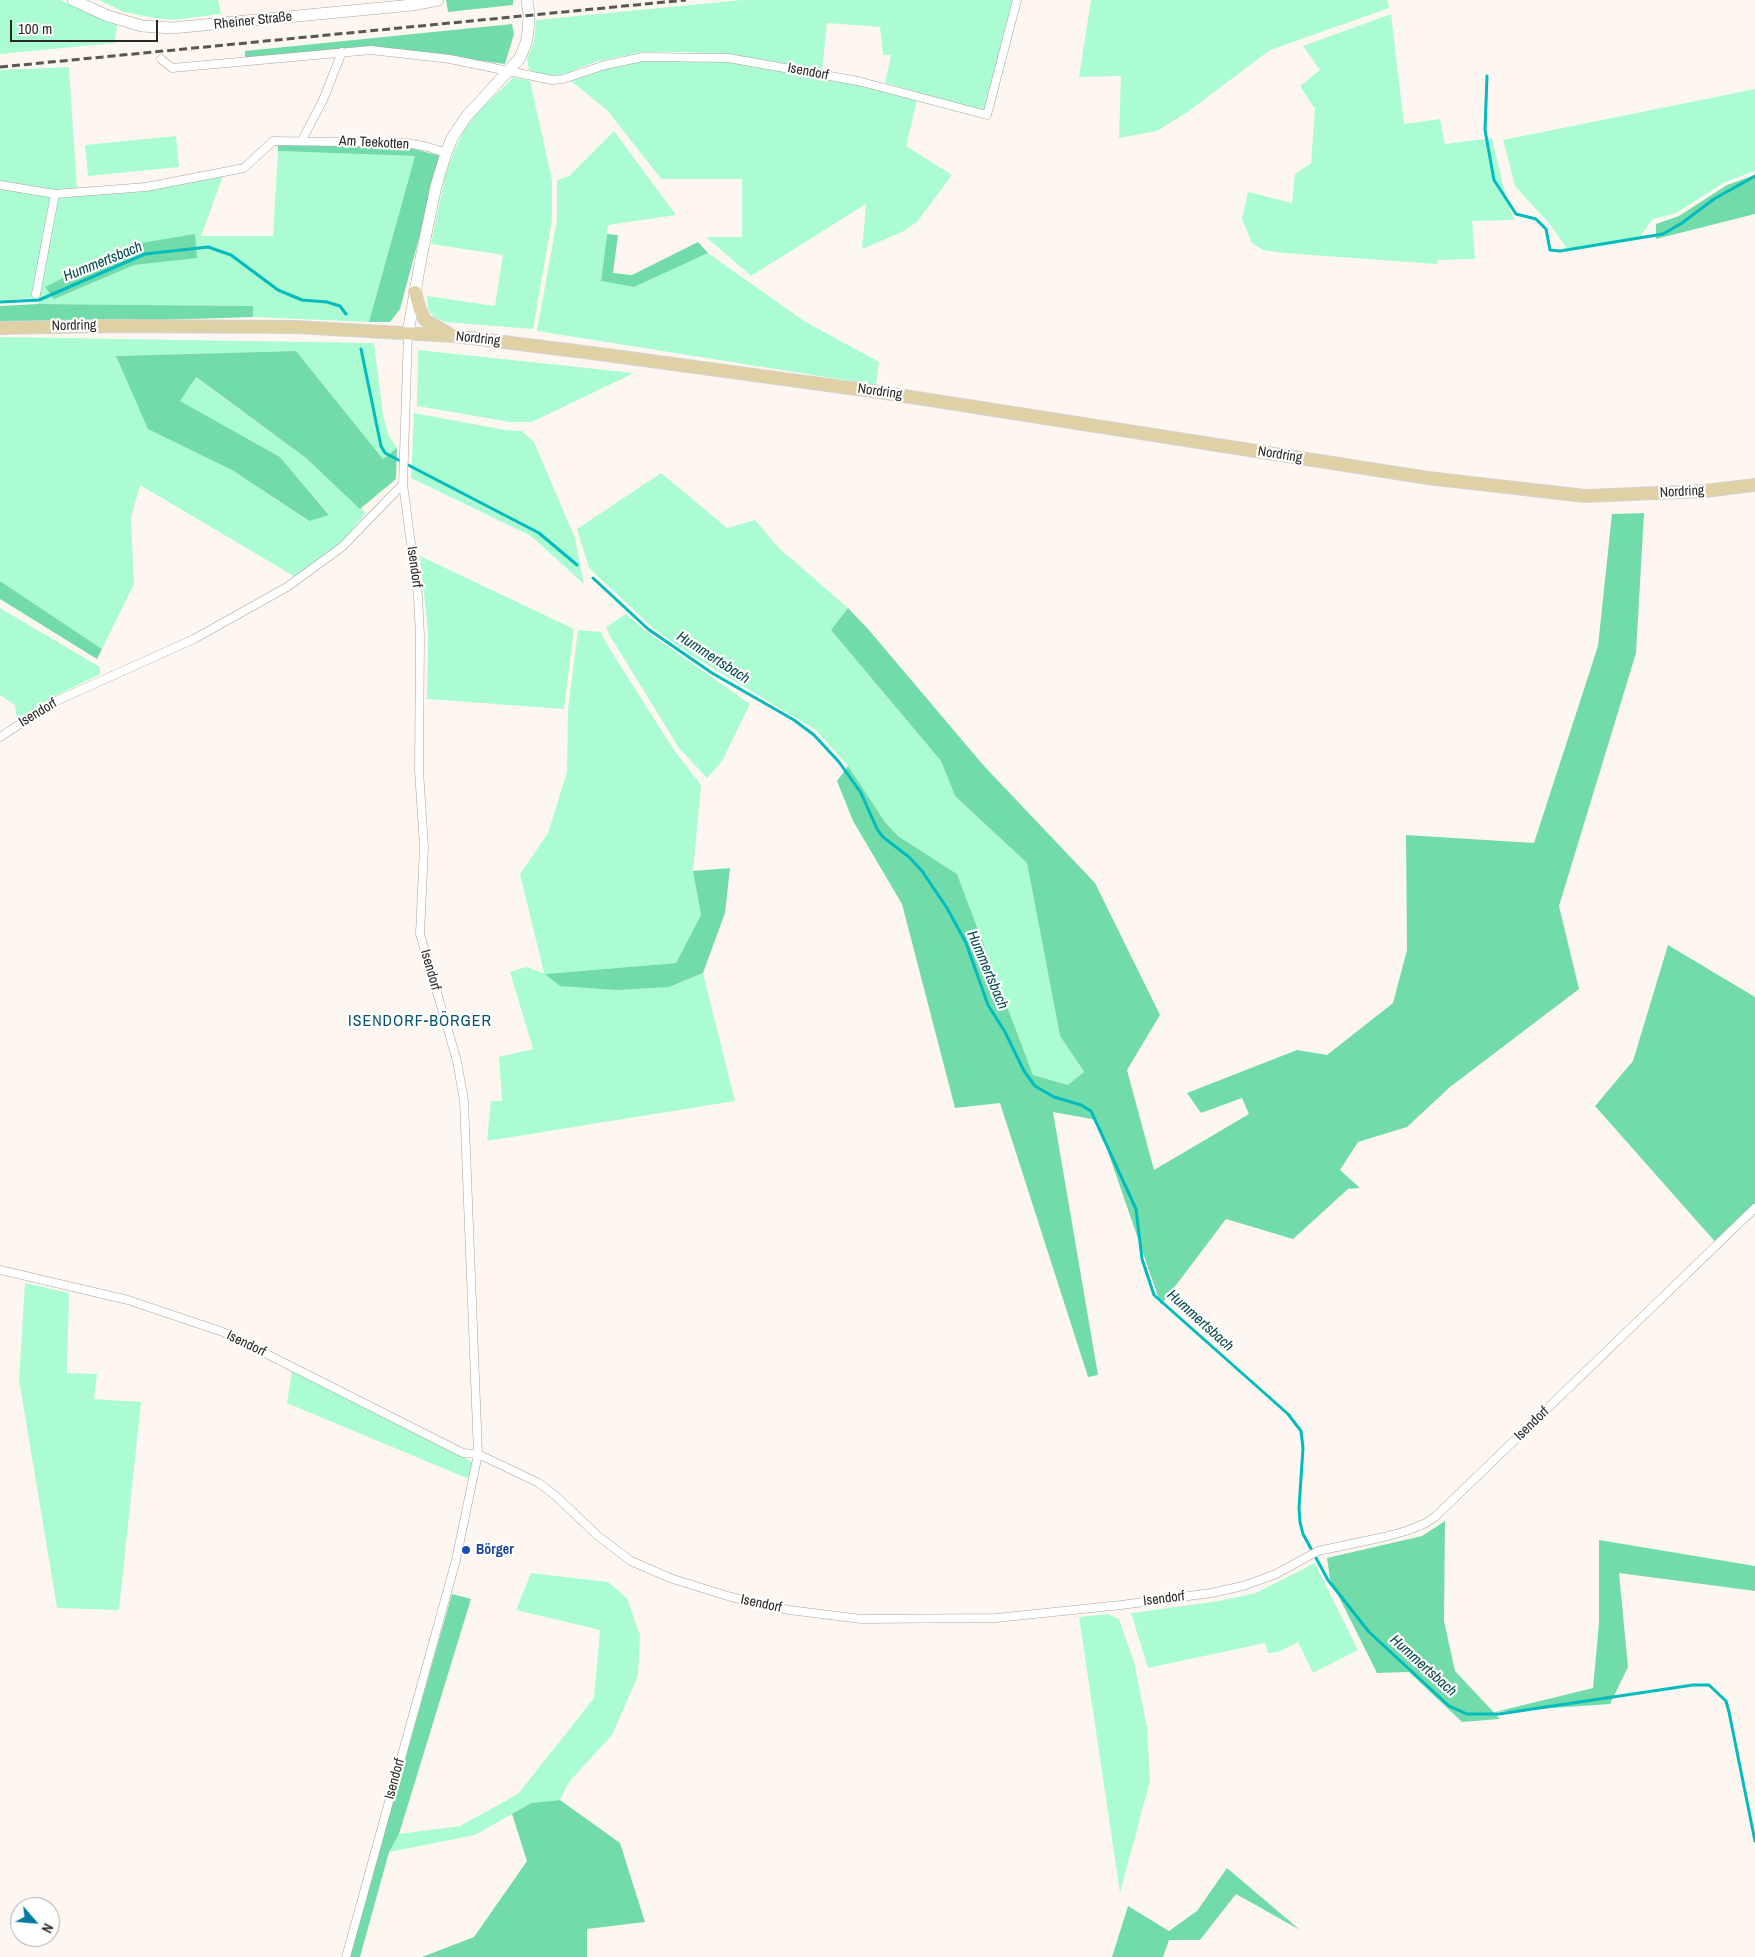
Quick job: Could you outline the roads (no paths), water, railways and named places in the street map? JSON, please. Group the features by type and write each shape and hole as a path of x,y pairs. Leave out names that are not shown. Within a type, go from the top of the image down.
{"main road":[{"path":"415,292 425,320 454,336"},
{"name":"Nordring","path":"0,328 105,326 296,327 454,336 592,352 879,392 1428,478 1585,496 1705,491 1755,485"}],"street":[{"name":"Rheiner Straße","path":"73,0 108,16 142,26 172,28 402,6 438,0"},
{"name":"Isendorf","path":"346,1957 456,1560 478,1454 464,1101 457,1060 420,934 424,847 419,771 420,636 418,596 402,484 408,333 436,186 446,153 452,138 466,117 520,58 528,30 527,0"},
{"name":"Isendorf","path":"510,70 552,80 563,79 605,65 643,57 728,58 858,81 987,115 1017,0"},
{"path":"161,59 172,68 371,50 510,70"},
{"path":"302,140 323,100 342,52"},
{"name":"Am Teekotten","path":"0,185 56,194 146,187 244,168 273,141 407,143 446,153"},
{"path":"36,294 56,194"},
{"name":"Isendorf","path":"0,738 54,702 194,639 287,587 342,547 402,484"},
{"name":"Isendorf","path":"0,1270 128,1300 224,1332 463,1453 478,1454 539,1483 557,1497 598,1536 631,1561 670,1578 731,1597 789,1610 861,1619 996,1618 1121,1605 1211,1593 1243,1586 1276,1574 1318,1551 1406,1531 1436,1516 1755,1208"}],"waterway":[{"path":"1487,76 1485,130 1494,180 1516,214 1536,219 1546,229 1550,250 1560,251 1663,234 1682,223 1714,199 1755,176"},
{"name":"Hummertsbach","path":"0,302 39,300 145,254 208,247 231,255 278,290 302,300 327,302 340,306 346,314"},
{"name":"Hummertsbach","path":"361,349 381,446 385,453 539,533 577,565"},
{"name":"Hummertsbach","path":"593,578 648,629 712,673 794,720 814,735 839,762 861,793 877,829 883,837 909,857 922,871 947,908 966,943 988,1005 1005,1032 1024,1071 1035,1086 1054,1097 1081,1105 1091,1111 1136,1209 1142,1259 1154,1295 1288,1414 1301,1431 1303,1448 1299,1508 1303,1534 1328,1580 1369,1632 1449,1706 1467,1714 1499,1714 1693,1685 1709,1685 1726,1701 1755,1841"}],"railway":[{"path":"0,67 686,0"}],"place":[{"name":"Börger","path":"466,1550"}],"district":[{"name":"ISENDORF-BÖRGER","path":"420,1022"}]}
